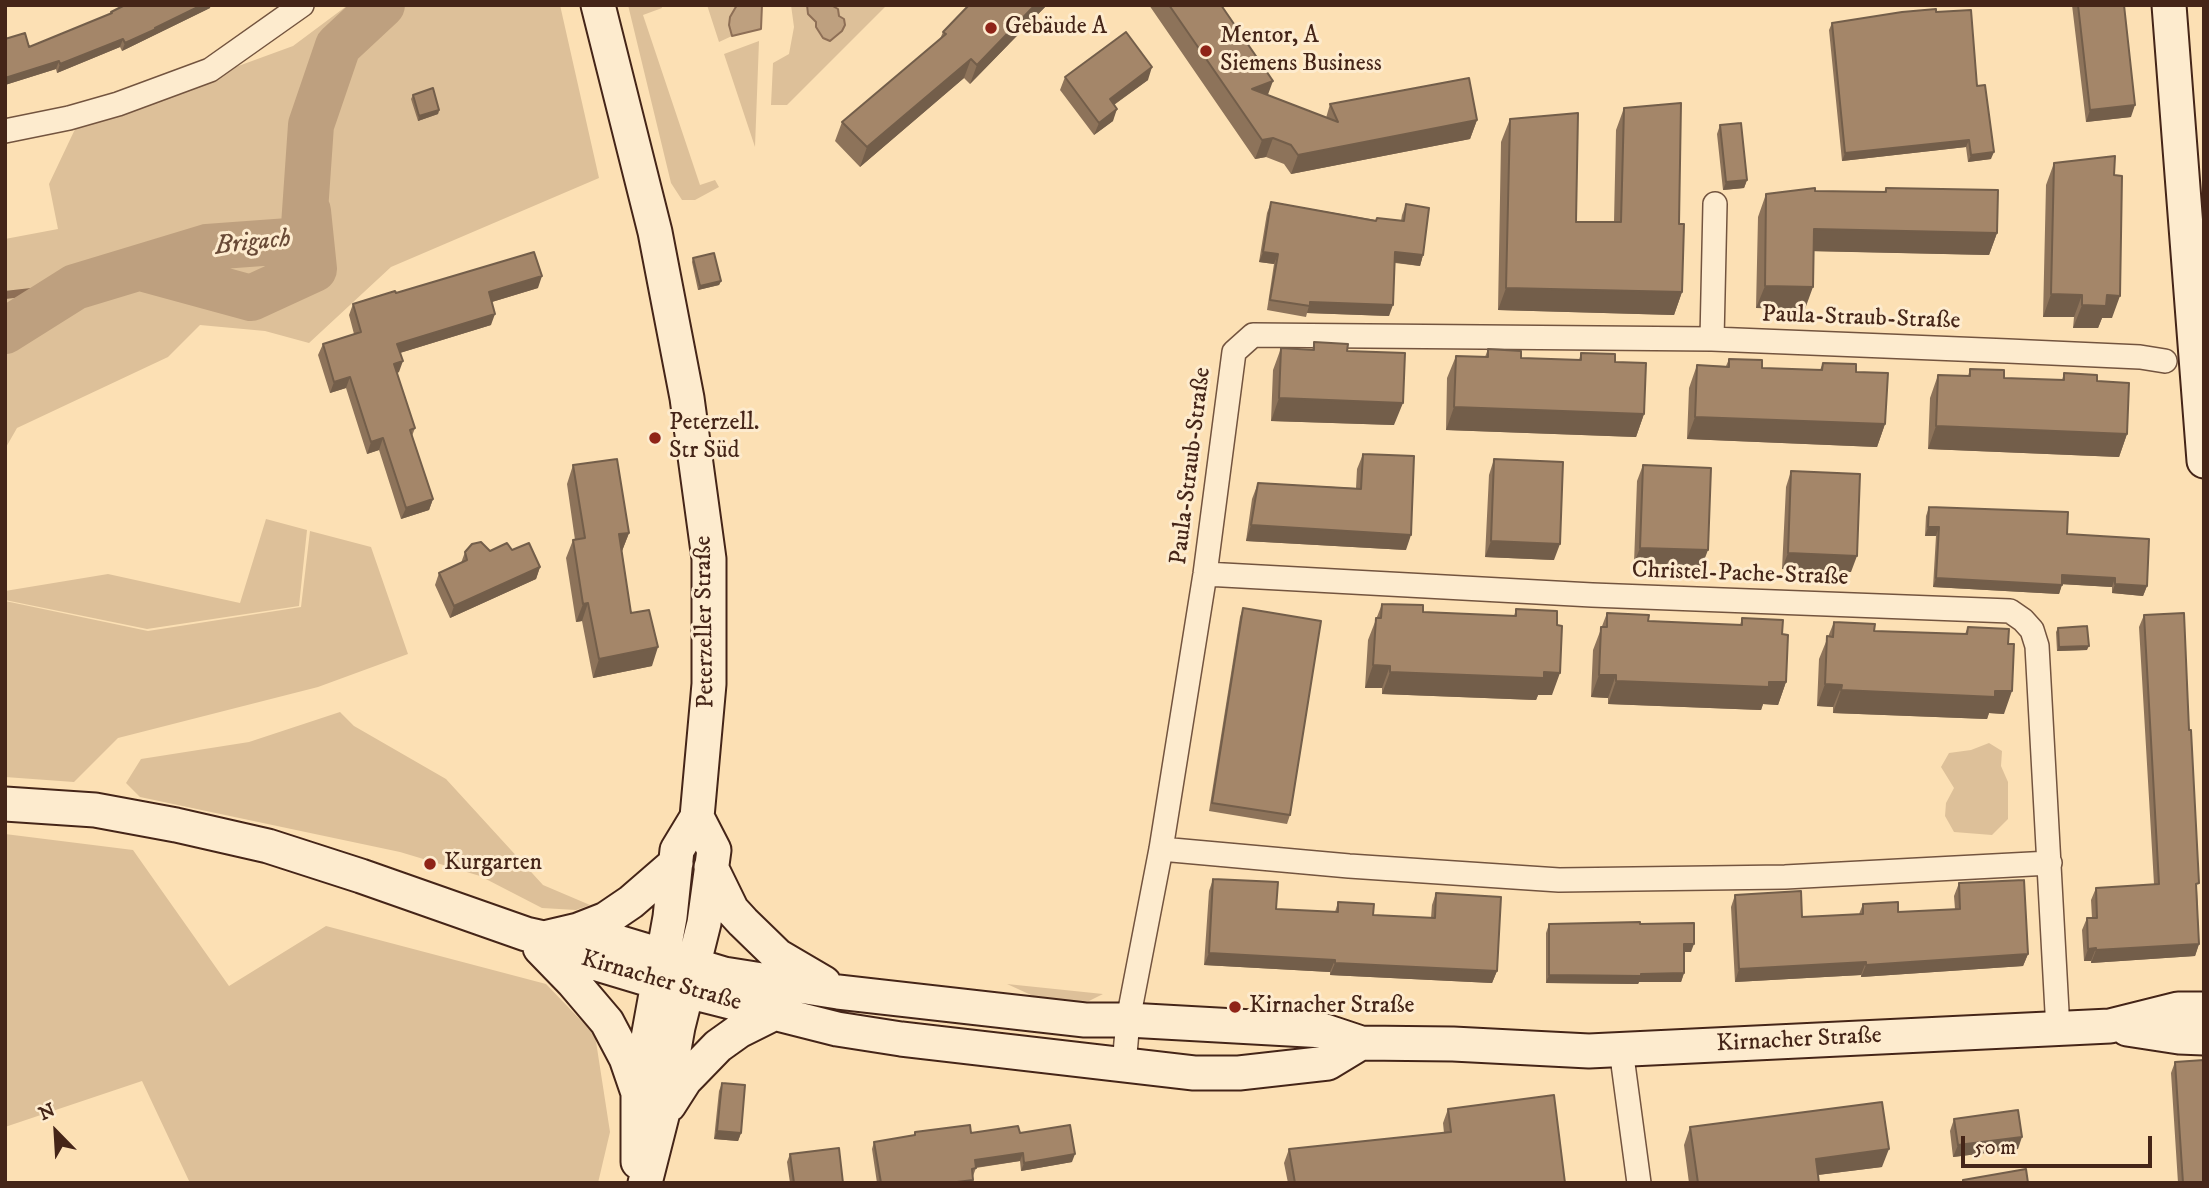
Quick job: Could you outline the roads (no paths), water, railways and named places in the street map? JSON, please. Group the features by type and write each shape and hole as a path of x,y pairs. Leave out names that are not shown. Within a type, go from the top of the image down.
{"main road":[{"name":"Peterzeller Straße","path":"598,5 655,232 687,398 709,559 709,684 697,817"},
{"path":"2169,5 2204,461"},
{"name":"Kirnacher Straße","path":"5,804 95,810 268,846 535,936 564,954 675,973 724,974 838,992 1085,1020 1325,1031 1362,1043 1453,1044 1589,1051 2110,1027 2178,1009 2204,1009"},
{"path":"645,1183 662,1116 675,973 677,850 697,817"},
{"path":"638,1183 638,1093 675,973 704,923 714,850 697,817"},
{"path":"578,930 606,919 631,902 676,863"},
{"path":"711,867 732,910 743,922 779,956 838,992"},
{"name":"Kirnacher Straße","path":"535,936 578,930 775,1013 837,1029 888,1037 1194,1073 1239,1073 1328,1063 1362,1043"},
{"path":"535,936 607,1022 626,1058 638,1093"},
{"path":"662,1116 685,1080 718,1045 775,1013"},
{"name":"Kirnacher Straße","path":"2110,1027 2204,1038"}],"street":[{"path":"5,131 69,118 118,104 210,70 302,5"},
{"path":"1712,340 1715,204"},
{"name":"Paula-Straub-Straße","path":"1124,1065 1128,1020 1161,849 1205,574 1234,352 1253,335 1712,340 2140,357 2165,361"},
{"name":"Christel-Pache-Straße","path":"1205,574 1493,590 2010,611 2032,630 2037,646 2058,1030"},
{"path":"1161,849 1349,866 1559,880 1785,877 2050,863"},
{"path":"1621,1049 1639,1183"}],"waterway":[{"name":"Brigach","path":"5,331 75,287 207,247 303,240 311,125 338,46 382,5"},
{"path":"141,268 251,298 314,269 308,211"},
{"path":"5,295 75,287"}],"place":[{"name":"Gebäude A","path":"991,28"},
{"name":"Mentor, A Siemens Business","path":"1206,51"},
{"name":"Peterzell. Str Süd","path":"655,438"},
{"name":"Kurgarten","path":"430,864"},
{"name":"Kirnacher Straße","path":"1235,1007"}]}
